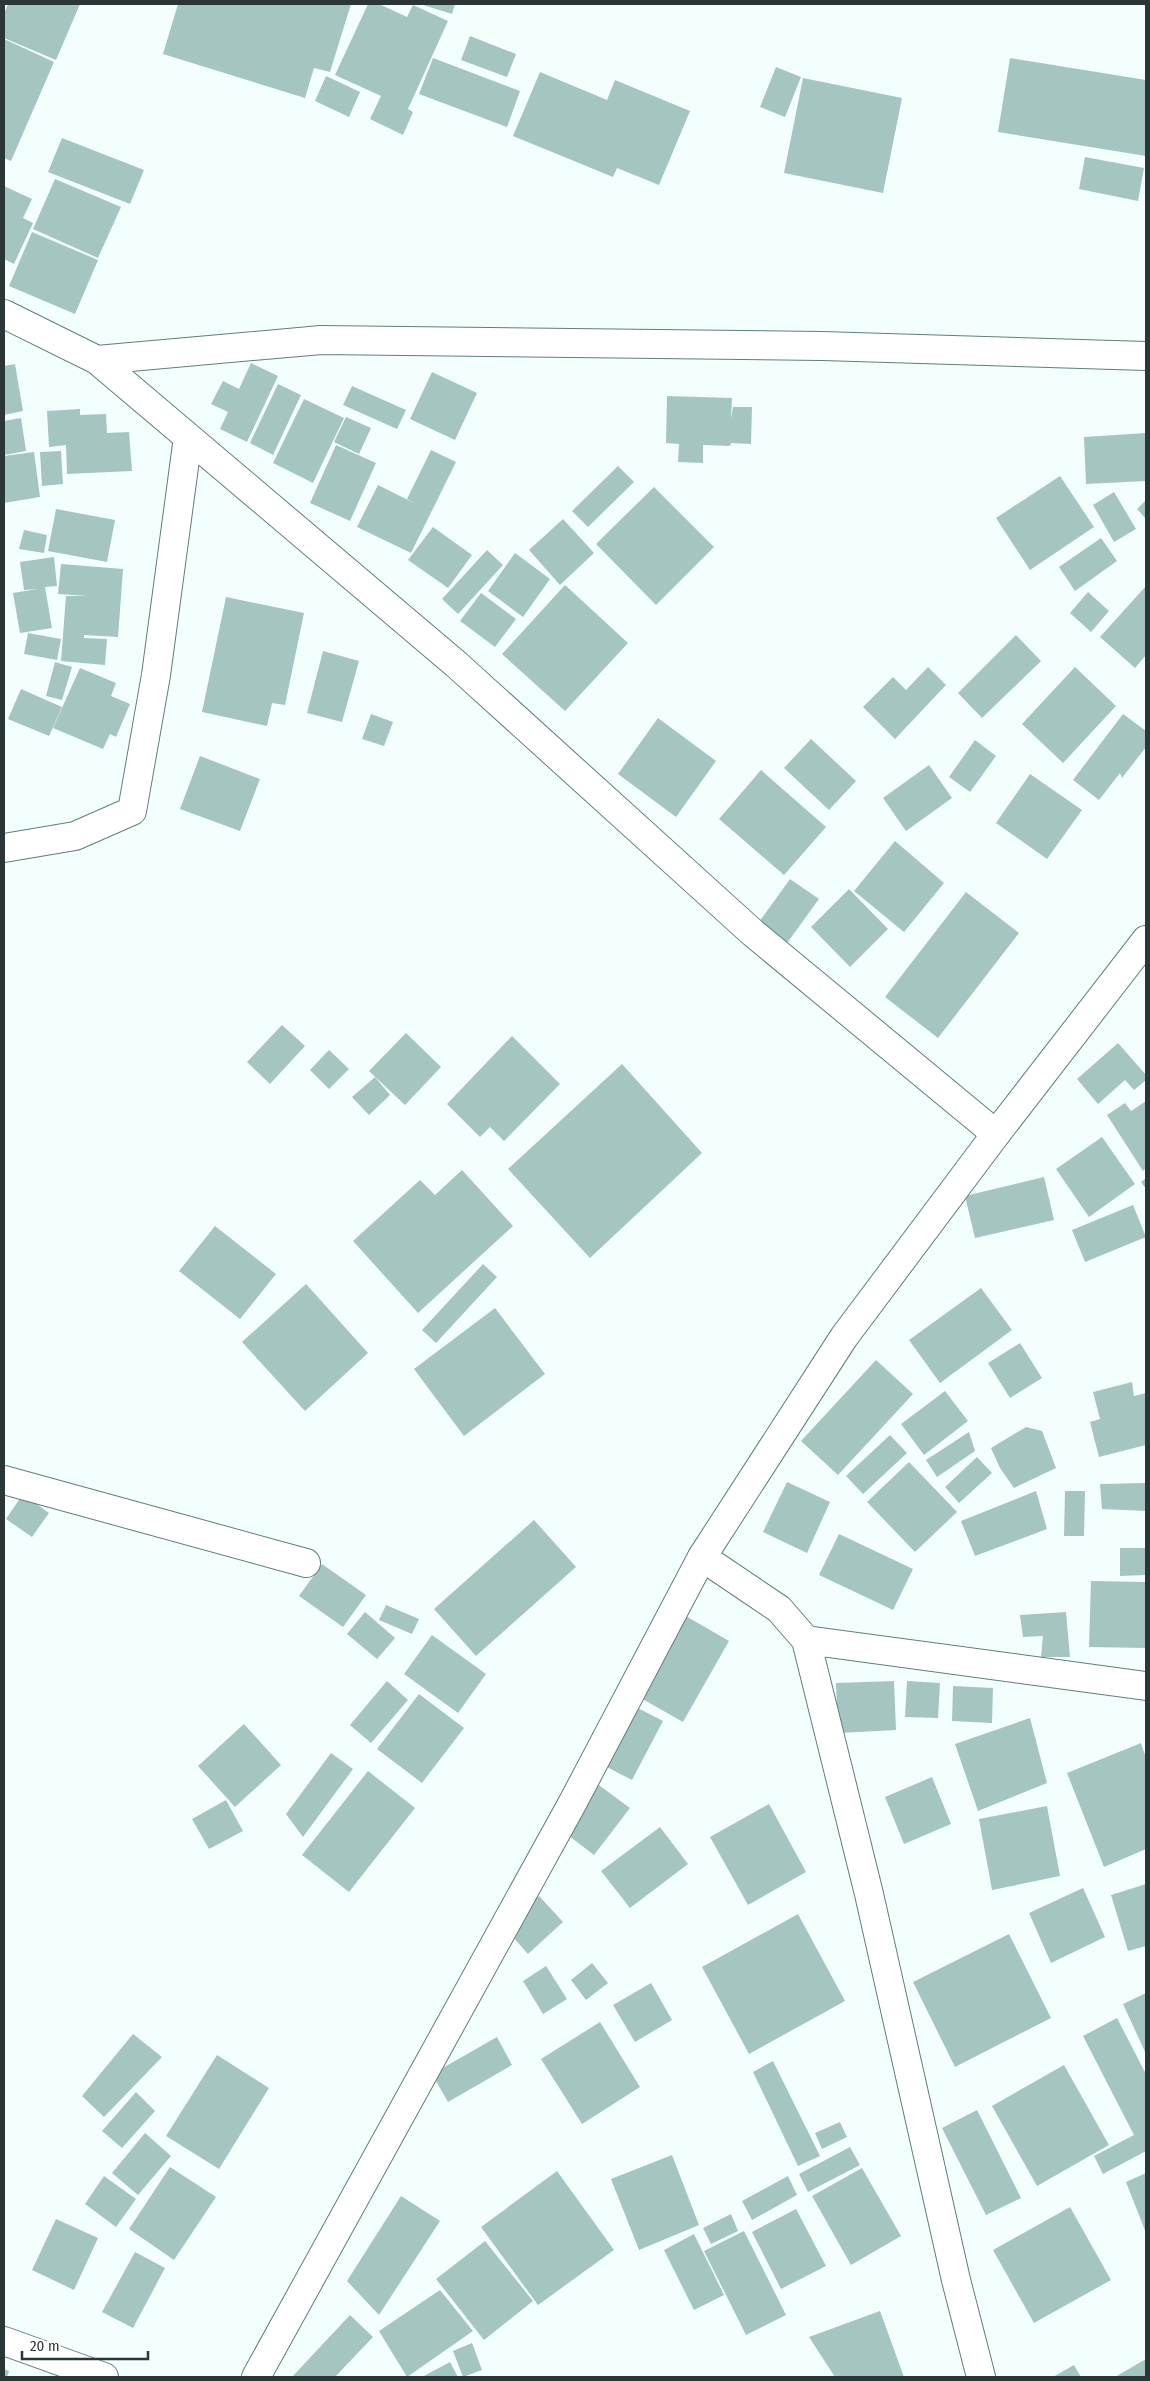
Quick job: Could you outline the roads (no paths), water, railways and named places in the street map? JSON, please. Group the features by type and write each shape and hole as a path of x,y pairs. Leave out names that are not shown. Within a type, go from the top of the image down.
{"street":[{"path":"4,314 97,360 456,664 754,933 996,1134"},
{"path":"97,360 321,340 822,346 1146,356"},
{"path":"4,848 75,836 132,810 156,675 188,438"},
{"path":"256,2377 573,1802 702,1557 844,1337 996,1134 1146,940"},
{"path":"4,1480 306,1563"},
{"path":"702,1557 779,1610 806,1640 869,1894 956,2280 981,2377"},
{"path":"806,1640 1146,1686"},
{"path":"4,2341 104,2377"}]}
